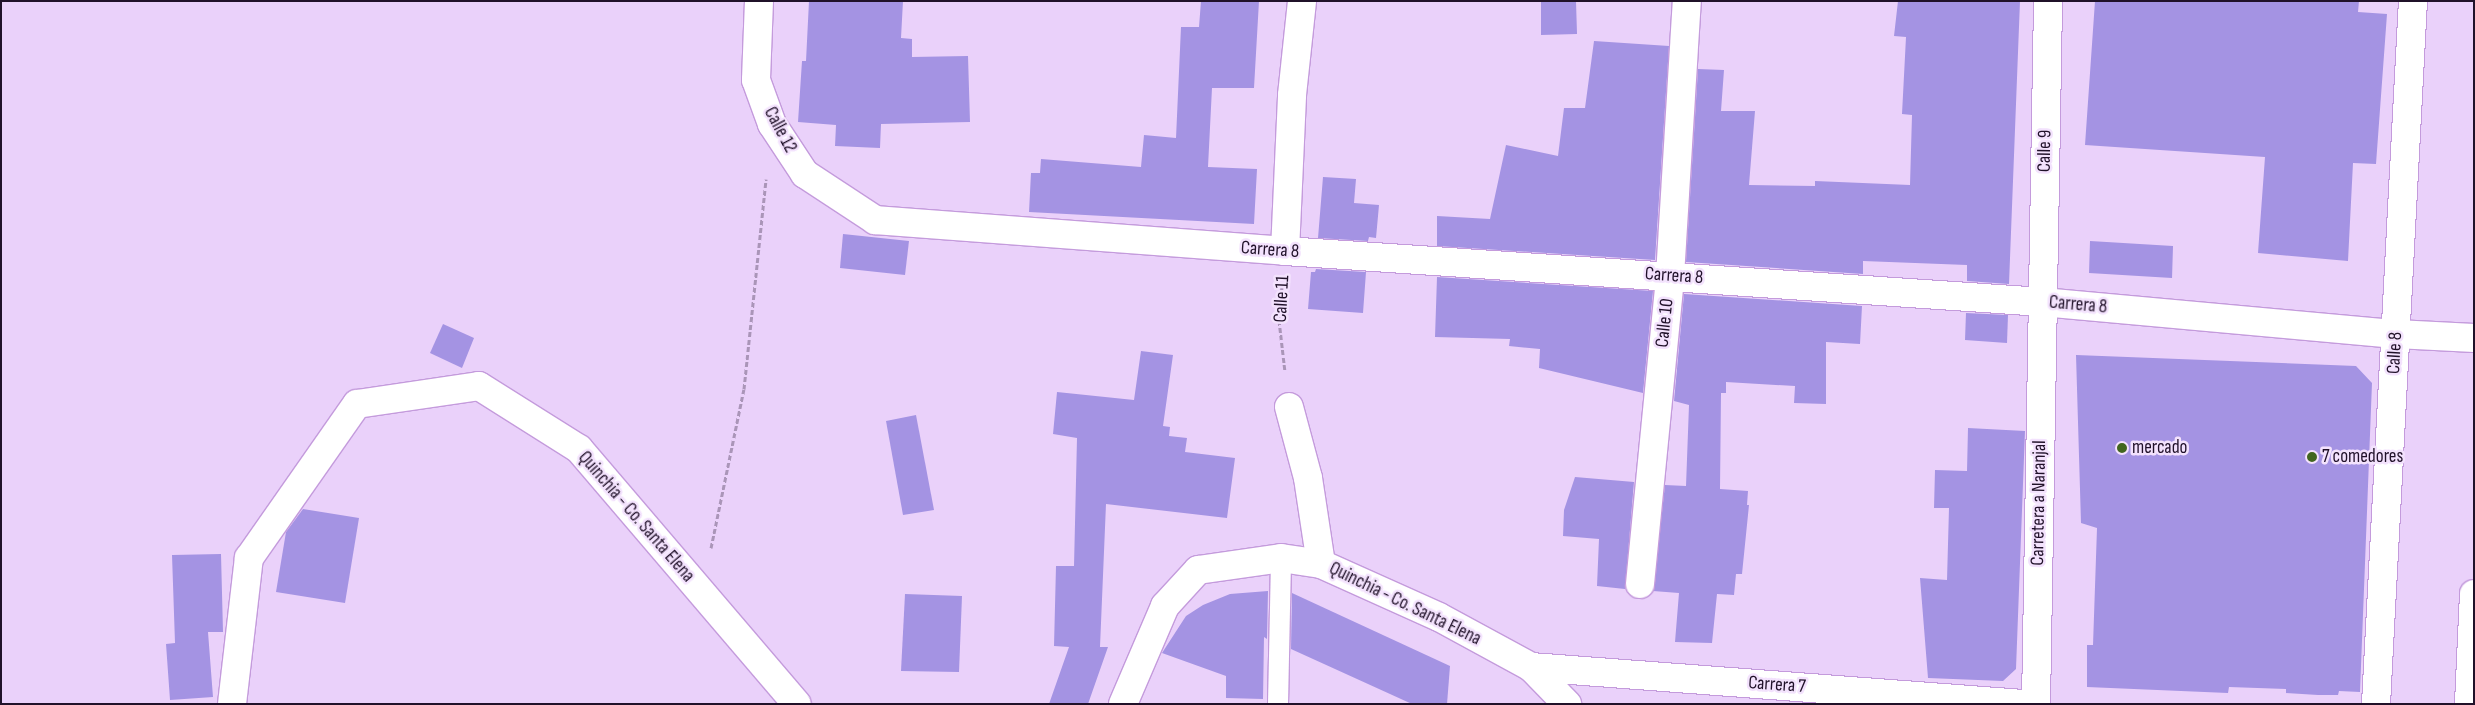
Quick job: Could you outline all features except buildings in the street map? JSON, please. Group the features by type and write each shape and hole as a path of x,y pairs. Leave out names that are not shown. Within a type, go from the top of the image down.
{"street":[{"name":"Calle 12","path":"759,1 756,80 772,124 805,174 875,220"},
{"name":"Calle 11","path":"1285,251 1292,95 1302,1"},
{"name":"Calle 10","path":"1640,584 1670,276 1687,1"},
{"name":"Calle 9","path":"2042,302 2048,1"},
{"name":"Calle 8","path":"2376,704 2413,1"},
{"name":"Carrera 8","path":"875,220 1285,251 2042,302 2396,334 2474,338"},
{"name":"Carretera a Naranjal","path":"2036,704 2042,302"},
{"name":"Quinchia - Co. Santa Elena","path":"232,704 249,558 357,404 479,386 579,449 797,704"},
{"path":"1289,407 1308,478 1322,564"},
{"name":"Quinchia - Co. Santa Elena","path":"1123,704 1165,606 1198,570 1281,558 1322,564 1439,617 1530,667 1567,704"},
{"path":"2469,704 2474,594"},
{"name":"Carrera 7","path":"1530,667 2024,704"}],"lane":[{"path":"1278,704 1281,558"}],"path":[{"path":"702,593 744,389 772,124"},
{"name":"Calle 11","path":"1285,251 1279,320 1289,407"}],"place":[{"name":"mercado","path":"2122,448"},
{"name":"7 comedores","path":"2312,457"}]}
